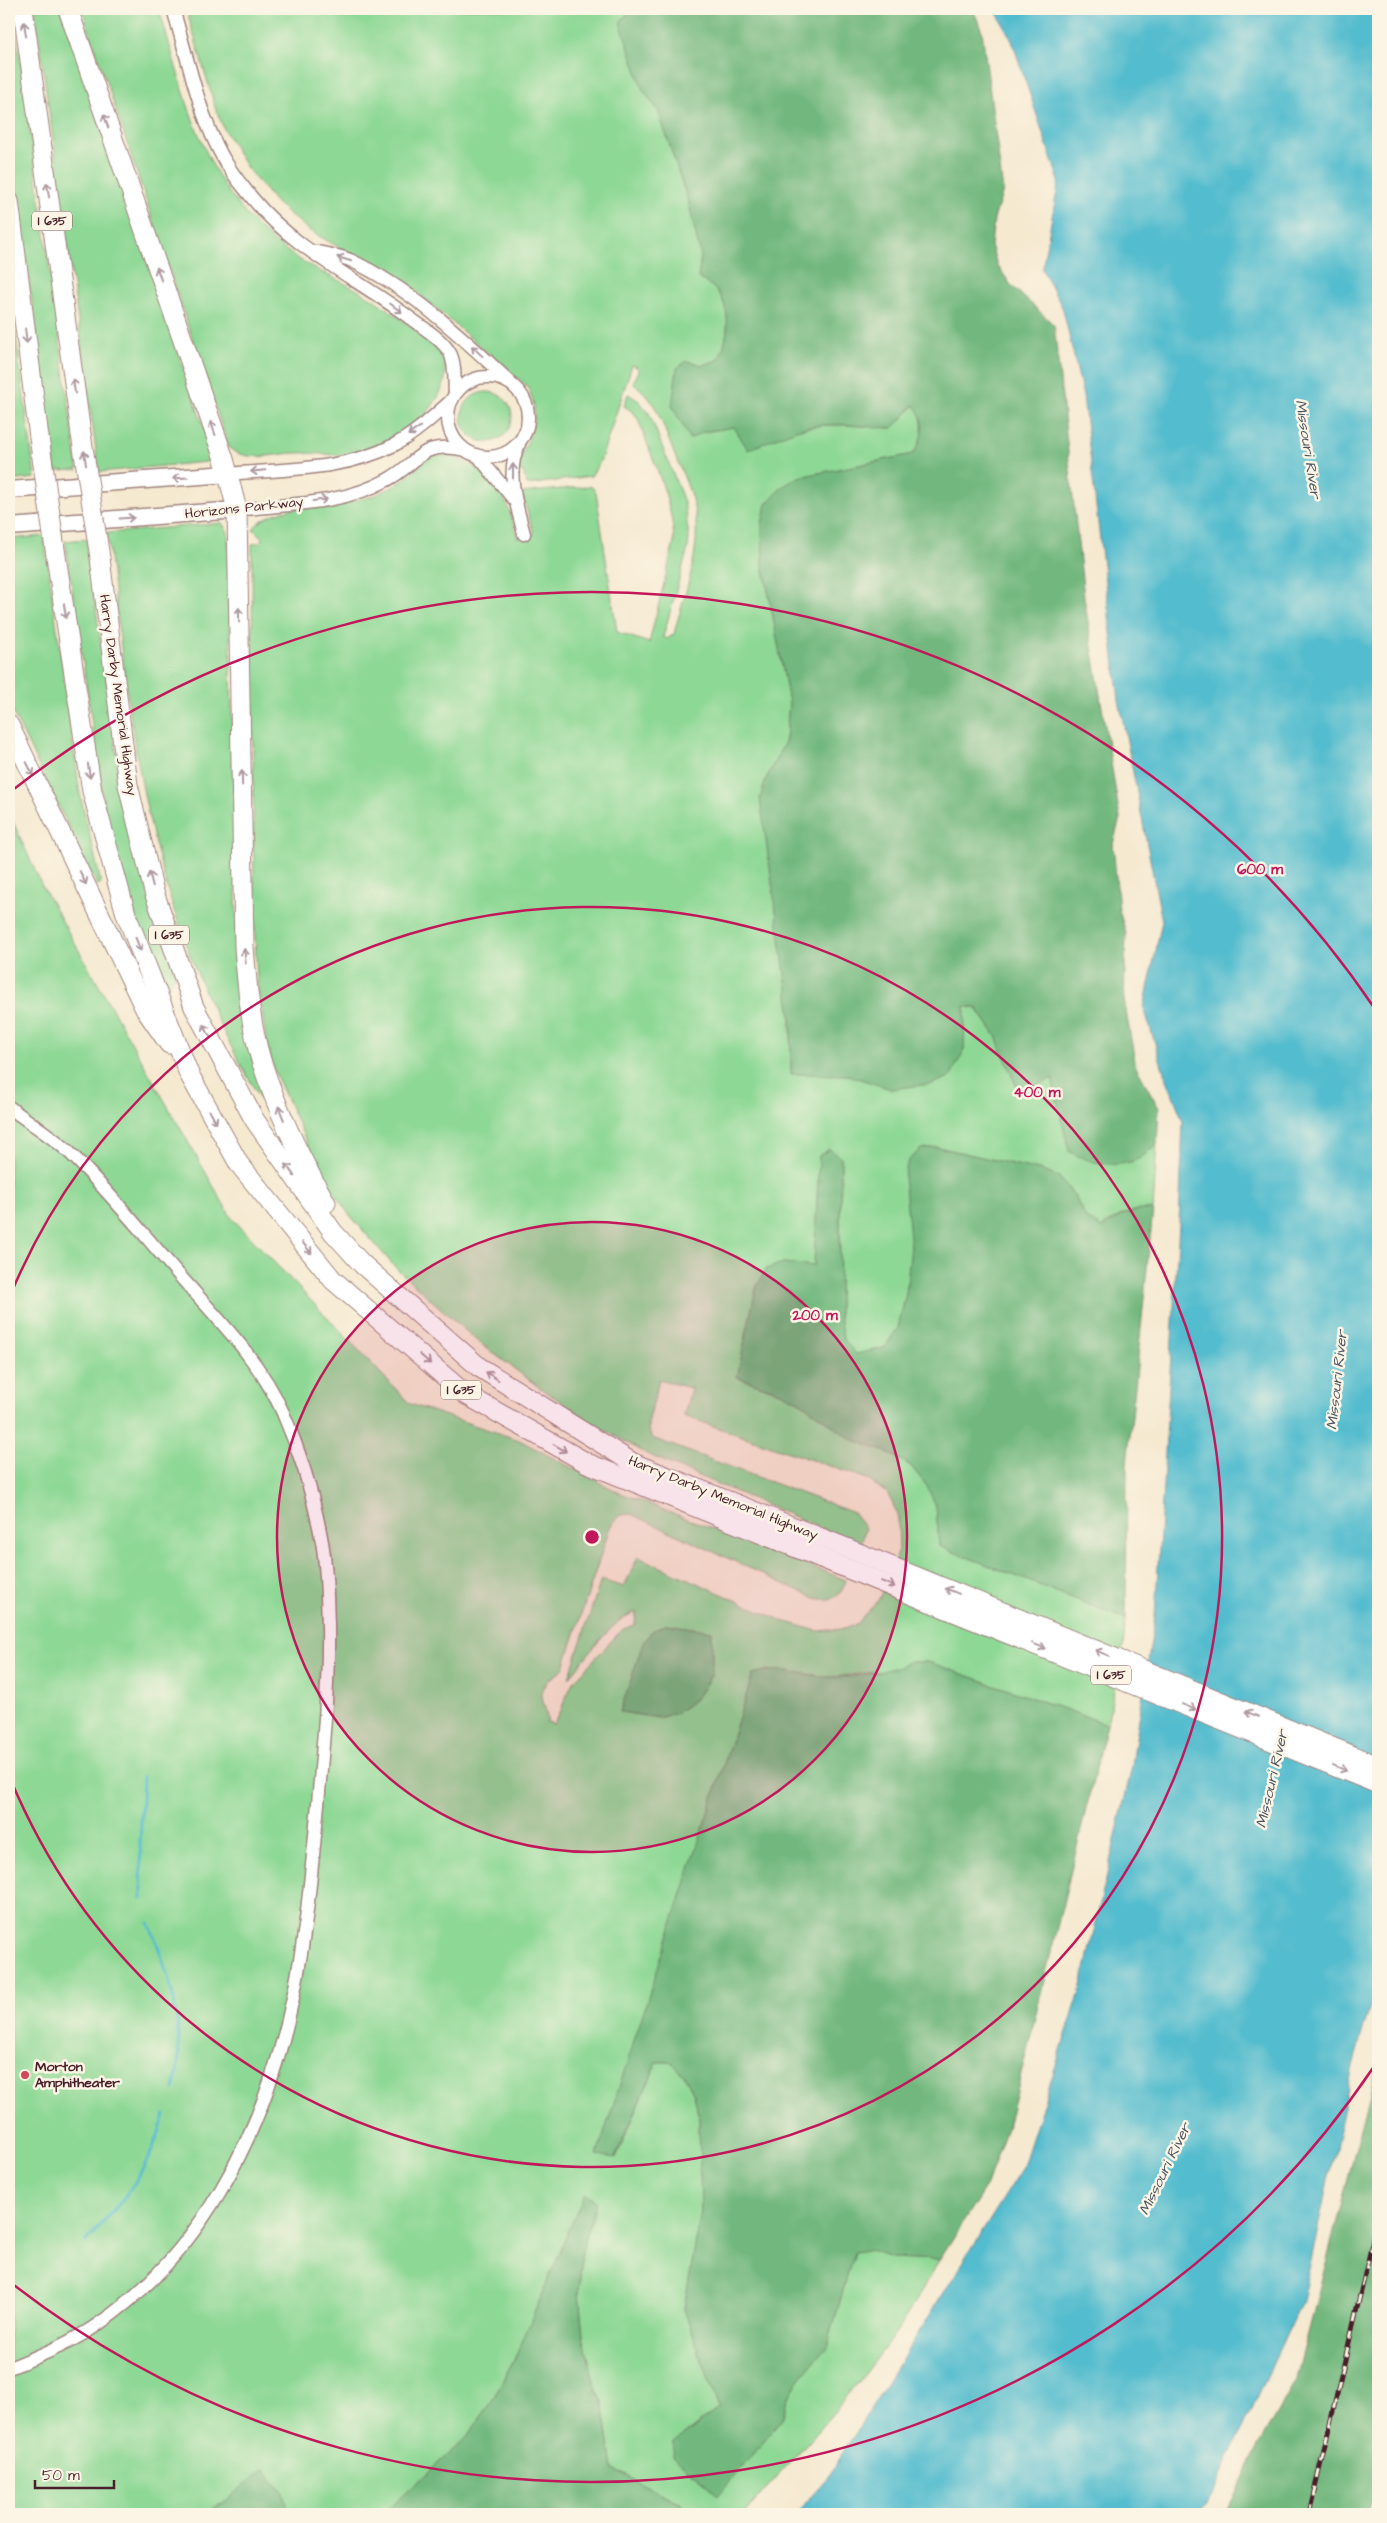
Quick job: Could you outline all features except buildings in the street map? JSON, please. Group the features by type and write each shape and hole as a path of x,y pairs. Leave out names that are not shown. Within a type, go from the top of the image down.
{"highway":[{"name":"Harry Darby Memorial Highway","path":"23,9 81,434 100,558 128,785 154,892 194,1007 254,1119 333,1232 362,1264 479,1367 633,1463 846,1557 1378,1784"},
{"path":"68,9 228,474 237,510 244,947 249,1000 261,1059 281,1114 309,1174 362,1264"},
{"name":"Harry Darby Memorial Highway","path":"9,201 39,437 92,791 126,914 189,1074 240,1164 333,1280 465,1394 587,1463 846,1557 1378,1766"},
{"path":"9,726 146,1009 189,1074"}],"main road":[{"path":"9,490 228,474"},
{"name":"Horizons Parkway","path":"9,527 237,510"}],"street":[{"path":"173,9 210,131 229,169 255,201 284,229 330,266 389,303 441,342 450,353 454,366 454,397 448,414 450,428 455,440 465,450 478,456 500,456 520,442"},
{"path":"313,251 349,260 389,283 445,322 521,394 528,412 526,431 513,461 515,501 524,534"},
{"path":"228,474 342,463 371,455 395,444 427,422 464,385 482,378 501,378 512,384"},
{"name":"Horizons Parkway","path":"237,510 325,500 364,492 395,476 421,452 454,448 465,450"},
{"path":"478,456 515,501"},
{"path":"9,1107 67,1150 227,1329 255,1364 277,1402 302,1462 323,1544 327,1593 328,1662 324,1735 307,1907 288,2018 270,2084 239,2160 189,2236 161,2271 145,2287 94,2328 9,2368"}],"green space":[{"path":"9,9 13,9 78,470 55,471 9,133"},
{"path":"35,9 61,9 212,452 212,459 206,462 99,472"},
{"path":"82,9 159,9 179,77 202,142 217,173 235,201 259,227 287,251 307,264 370,297 437,346 445,364 444,382 436,400 424,416 407,430 370,450 346,455 295,453 253,456 237,453 229,448"},
{"path":"186,9 647,9 627,14 643,90 658,110 689,204 701,257 698,278 715,289 725,305 727,314 727,333 718,360 702,365 687,361 689,439 703,432 734,427 749,449 790,432 808,427 844,425 893,428 915,405 923,424 920,442 913,454 799,477 766,504 762,525 763,564 789,702 786,740 765,781 791,1017 791,1073 848,1075 891,1089 964,1051 965,1006 977,1009 996,1036 1016,1085 1027,1090 1052,1078 1141,1157 1157,1144 1153,1210 1137,1210 1125,1213 1102,1228 1086,1218 1074,1195 1059,1177 1039,1170 937,1147 921,1149 905,1177 911,1247 906,1294 898,1328 884,1348 856,1354 843,1339 839,1316 841,1157 819,1156 814,1266 783,1263 737,1377 783,1393 802,1403 851,1439 889,1453 911,1466 927,1486 936,1506 939,1546 1126,1619 1123,1647 1107,1724 928,1662 909,1662 892,1670 833,1677 766,1670 616,2158 657,2062 671,2062 683,2073 694,2094 699,2119 701,2212 684,2309 719,2408 685,2434 673,2456 718,2495 782,2419 788,2399 799,2379 827,2347 854,2251 868,2250 891,2258 939,2260 920,2295 875,2361 824,2424 744,2514 691,2514 682,2504 613,2469 603,2402 594,2382 583,2336 579,2293 582,2250 597,2202 489,2406 465,2439 382,2514 284,2514 287,2508 230,2497 204,2514 9,2514 9,813 42,886 231,1217 410,1404 519,1440 618,1492 846,1580 842,1591 835,1597 831,1599 815,1598 631,1514 620,1515 610,1527 564,1667 543,1688 542,1697 547,1722 554,1724 573,1682 623,1629 635,1625 636,1612 618,1622 591,1650 569,1678 601,1580 624,1587 638,1557 783,1621 817,1631 844,1629 857,1624 879,1599 899,1551 898,1518 887,1493 867,1479 684,1416 691,1388 659,1380 648,1423 648,1430 652,1438 854,1513 865,1529 861,1545 649,1455 606,1431 543,1390 477,1341 394,1266 348,1213 320,1171 275,1073 267,1044 257,981 254,913 252,544 261,542 262,538 253,529 274,514 287,510 367,498 380,493 409,476 428,458 437,456 457,458 467,462 492,481 498,488 507,506 518,538 534,534 522,493 591,486 596,492 617,632 649,643 674,543 673,527 666,495 638,419 633,412 624,406 628,394 639,401 649,413 684,502 689,537 688,548 663,637 667,639 674,634 691,572 696,539 696,523 689,491 663,425 647,396 633,383 639,371 637,367 632,365 600,462 591,476 527,485 523,471 517,470 534,420 534,410 528,387 412,288 310,231 276,203 247,168 224,129 216,110"},
{"path":"647,9 973,9 982,31 1003,191 994,219 991,245 997,265 1011,285 1054,325 1084,597 1120,818 1113,844 1119,910 1126,933 1124,1000 1136,1067 1159,1108 1157,1144 1142,1157 1133,1161 1105,1164 1077,1156 1069,1151 1052,1078 1027,1090 1016,1085 996,1036 977,1008 965,1006 964,1051 950,1077 932,1084 891,1089 848,1075 791,1074 791,1017 760,799 765,781 786,740 789,702 763,564 762,525 766,504 782,487 799,477 913,454 921,436 922,424 921,417 914,405 893,428 820,425 790,432 748,450 734,427 703,432 690,439 672,406 677,368 687,361 702,365 718,360 727,333 727,314 725,305 715,289 698,278 701,257 689,204 658,110 643,90 620,22 627,14"},
{"path":"9,286 35,478 9,481"},
{"path":"487,392 497,394 505,399 510,407 512,417 510,427 505,435 497,440 487,442 477,440 469,435 464,427 462,417 464,407 469,399 477,394"},
{"path":"222,523 228,532 238,985 245,1033 267,1104 264,1105 231,1046 203,987 169,895 141,781 122,657 107,533"},
{"path":"44,536 80,794 101,883 97,885 9,705 9,539"},
{"path":"86,539 117,757 176,976 170,984 160,984 156,980 107,825 65,541"},
{"path":"937,1147 1039,1170 1059,1177 1074,1195 1086,1218 1102,1228 1131,1212 1153,1210 1127,1465 1126,1619 939,1546 936,1506 927,1486 911,1466 889,1453 851,1439 802,1403 783,1393 737,1377 756,1288 766,1269 783,1263 814,1266 819,1156 829,1149 841,1157 839,1316 843,1339 856,1354 884,1348 898,1328 906,1294 911,1247 904,1177 908,1161 921,1149"},
{"path":"667,1624 712,1631 712,1674 696,1699 678,1712 659,1718 620,1712 643,1643 652,1631"},
{"path":"909,1662 928,1662 1107,1724 1010,2119 987,2185 939,2260 891,2258 868,2250 854,2252 827,2347 799,2379 788,2399 782,2419 718,2495 673,2456 674,2443 719,2408 684,2309 701,2212 699,2119 694,2094 683,2073 671,2062 657,2062 615,2158 597,2155 753,1674 783,1671 833,1677 852,1676 882,1671"},
{"path":"1378,2062 1378,2481 1367,2514 1226,2514 1255,2451 1296,2379"},
{"path":"584,2194 597,2201 582,2250 579,2293 583,2336 594,2382 603,2402 613,2469 682,2504 691,2514 382,2514 465,2439 489,2406 516,2356"},
{"path":"264,2469 283,2493 287,2508 284,2514 204,2514 230,2497"}],"water":[{"name":"Missouri River","path":"995,9 1378,9 1378,1977 1353,2066 1302,2301 1211,2497 1201,2514 796,2514 825,2481 1022,2169 1079,1995 1131,1771 1155,1616 1179,1225 1183,1121 1164,1072 1144,1008 1162,921 1119,700 1083,396 1063,309 1042,269 1059,181 1012,41"}],"waterway":[{"path":"142,1899 140,1844 143,1777"},
{"path":"149,1923 170,1984 178,2025 178,2068 174,2090"},
{"path":"86,2242 113,2212 143,2170 165,2115"}],"railway":[{"path":"1309,2514 1378,2218"}],"place":[{"name":"Morton Amphitheater","path":"25,2075"}]}
